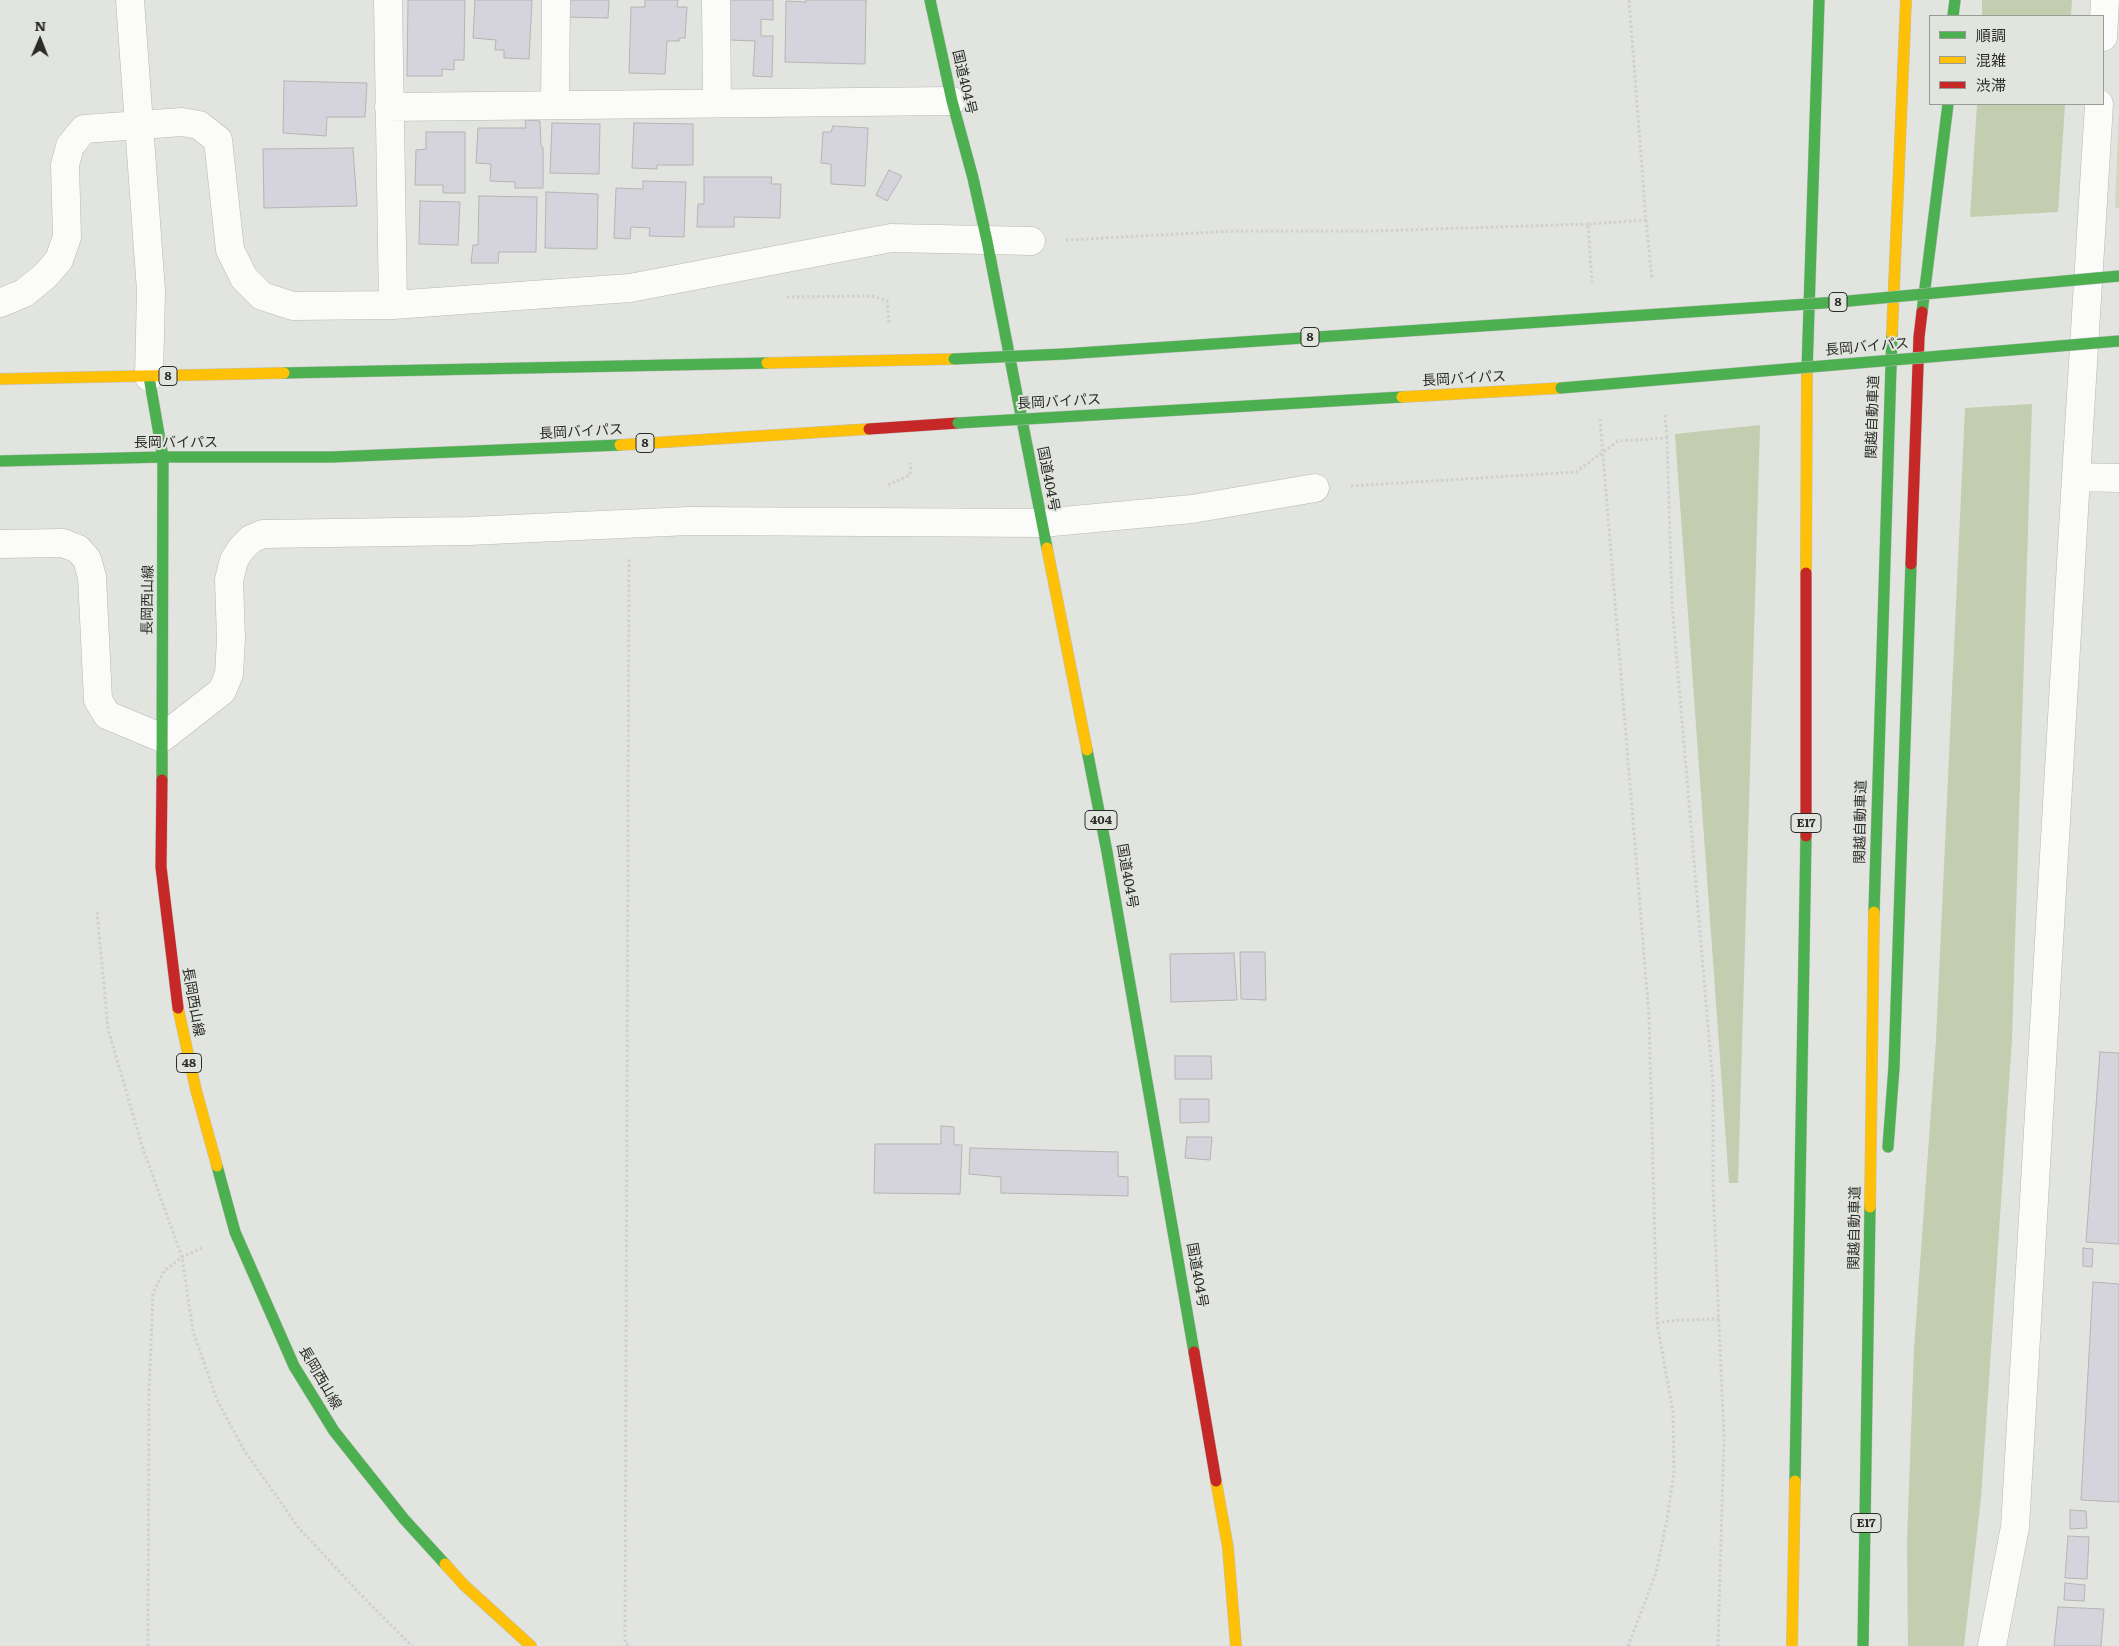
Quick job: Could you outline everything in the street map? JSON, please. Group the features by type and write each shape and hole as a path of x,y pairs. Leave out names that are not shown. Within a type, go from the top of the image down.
{"main road":[{"name":"国道404号","path":"930,0 952,101 973,178 987,241 1107,852 1228,1548 1236,1646"},
{"name":"E17","path":"1792,1646 1806,847 1806,418 1819,0"},
{"name":"関越自動車道","path":"1863,1646 1875,831 1887,457 1906,0"},
{"path":"1953,15 1955,0"},
{"path":"1888,1156 1894,1068 1919,337 1948,105"},
{"name":"8","path":"0,379 893,362 1064,354 1838,302 2119,276"},
{"name":"長岡バイパス","path":"0,461 163,457 332,458 609,446 958,423 1561,388 2119,341"},
{"name":"長岡西山線","path":"149,376 163,457 161,867 179,1020 235,1232 294,1366 334,1431 404,1519 464,1585 531,1646"},
{"path":"1868,1400 1881,1234"}],"street":[{"path":"130,0 151,291 149,376"},
{"path":"388,0 393,305"},
{"path":"555,105 556,0"},
{"path":"716,0 717,103"},
{"path":"2104,18 2105,0"},
{"path":"389,107 952,101"},
{"path":"1992,1646 2015,1528 2099,105"},
{"path":"0,302 24,293 45,276 59,260 67,237 65,165 70,146 84,129 182,122 199,125 218,140 230,250 244,278 262,296 293,306 393,305 630,288 891,238 1031,241"},
{"path":"2076,478 2119,478"},
{"path":"0,544 63,543 78,549 87,559 92,577 98,700 107,715 162,738 222,691 228,674 230,648 228,580 234,560 241,549 251,539 263,534 469,531 689,521 1042,522 1192,509 1315,488"}],"path":[{"path":"1031,241 1234,231 1372,231 1588,224 1646,220 1629,0"},
{"path":"1588,224 1592,284"},
{"path":"784,297 872,296 887,301 893,362"},
{"path":"1600,412 1649,1016 1657,1324 1673,1412 1674,1471 1668,1520 1656,1572 1628,1646"},
{"path":"1315,488 1576,472 1618,441 1667,438 1672,604 1713,1084 1713,1187 1724,1438 1718,1646"},
{"path":"628,1646 625,1642 625,1632 629,525"},
{"path":"97,912 108,1029 142,1146 182,1257 193,1331 217,1400 244,1450 298,1527 361,1595 412,1646"},
{"path":"148,1646 149,1393 153,1293 164,1271 182,1257 235,1232"},
{"path":"1657,1324 1679,1320 1720,1319"}],"green space":[{"path":"1982,0 2072,0 2071,15 1982,15"},
{"path":"1977,105 2065,105 2058,212 1970,217"},
{"path":"2119,108 2119,208 2115,208"},
{"path":"2032,404 2012,1039 1981,1498 1964,1646 1908,1646 1907,1542 1914,1349 1936,1040 1965,408"},
{"path":"1760,425 1738,1183 1729,1183 1675,434"}],"building":[{"path":"408,0 465,0 464,60 454,60 454,70 442,69 442,76 407,76"},
{"path":"475,0 532,0 529,59 504,58 504,50 495,50 496,40 473,38"},
{"path":"565,0 609,0 608,18 565,17"},
{"path":"645,0 678,0 677,7 687,7 685,38 679,38 679,41 667,41 665,74 629,73 631,7 645,7"},
{"path":"722,0 773,0 773,20 761,19 761,36 773,36 772,77 753,76 755,41 730,40 730,20 721,20"},
{"path":"806,0 866,0 865,64 785,62 786,1 806,2"},
{"path":"284,81 367,83 365,117 327,117 326,136 283,133"},
{"path":"525,120 540,121 541,146 543,147 543,188 515,188 515,182 490,181 491,164 476,163 478,128 526,128"},
{"path":"552,123 600,124 599,174 550,173"},
{"path":"634,123 693,124 693,165 657,165 657,169 632,168"},
{"path":"833,126 868,128 865,186 831,184 831,164 821,163 823,132 831,132"},
{"path":"426,132 465,132 465,193 443,193 443,185 415,185 416,150 426,149"},
{"path":"353,148 357,206 264,208 263,149"},
{"path":"889,170 902,176 887,201 876,195"},
{"path":"704,177 772,177 771,184 781,184 780,218 734,217 734,227 697,227 698,204 704,204"},
{"path":"643,181 686,182 684,237 649,236 650,228 631,227 630,239 614,238 616,188 643,189"},
{"path":"546,192 598,194 597,249 545,248"},
{"path":"479,196 537,197 536,252 499,252 498,263 471,263 473,245 478,245"},
{"path":"420,201 460,202 458,245 419,244"},
{"path":"1240,952 1265,952 1266,1000 1241,999"},
{"path":"1234,953 1237,1000 1171,1002 1170,954"},
{"path":"2100,1052 2119,1053 2119,1244 2086,1242"},
{"path":"1175,1056 1211,1056 1212,1079 1175,1079"},
{"path":"1180,1099 1209,1099 1209,1122 1180,1123"},
{"path":"941,1126 954,1127 954,1145 962,1145 960,1194 874,1193 875,1144 941,1144"},
{"path":"1187,1137 1212,1137 1210,1160 1185,1158"},
{"path":"970,1148 1118,1152 1118,1176 1128,1177 1128,1196 1001,1193 1001,1177 969,1174"},
{"path":"2083,1248 2093,1249 2092,1267 2083,1266"},
{"path":"2093,1282 2119,1284 2119,1502 2081,1500"},
{"path":"2070,1510 2086,1511 2087,1528 2070,1529"},
{"path":"2068,1536 2089,1537 2087,1579 2065,1578"},
{"path":"2065,1583 2085,1585 2084,1601 2064,1600"},
{"path":"2058,1607 2104,1609 2101,1646 2054,1646"}],"traffic: fast":[{"path":"930,0 952,101 973,178 987,241 1047,548"},
{"path":"1807,371 1819,0"},
{"path":"1953,15 1955,0"},
{"path":"1922,312 1948,105"},
{"path":"1556,321 1838,302 2119,276"},
{"path":"1064,354 1556,321"},
{"path":"1874,912 1892,334"},
{"path":"1561,388 2119,341"},
{"path":"954,359 1064,354"},
{"path":"284,373 767,363"},
{"path":"149,377 163,457 162,780"},
{"path":"1077,416 1402,397"},
{"path":"958,423 1077,416"},
{"path":"0,461 163,457 332,457 620,445"},
{"path":"1888,1147 1894,1067 1911,564"},
{"path":"1087,750 1107,852 1194,1352"},
{"path":"1795,1481 1806,836"},
{"path":"217,1166 235,1232 294,1366 334,1431 404,1519 445,1564"},
{"path":"1863,1646 1870,1207"}],"traffic: slow":[{"path":"1892,334 1906,0"},
{"path":"767,363 954,359"},
{"path":"1806,573 1807,371"},
{"path":"0,379 284,373"},
{"path":"1402,397 1561,388"},
{"path":"620,445 869,429"},
{"path":"1047,548 1087,750"},
{"path":"1870,1207 1874,912"},
{"path":"178,1008 196,1090 217,1166"},
{"path":"1216,1481 1228,1548 1236,1646"},
{"path":"1792,1646 1795,1481"},
{"path":"445,1564 464,1585 531,1646"}],"traffic: jam":[{"path":"1911,564 1919,337 1922,312"},
{"path":"869,429 958,423"},
{"path":"1806,573 1806,836"},
{"path":"162,780 161,867 178,1008"},
{"path":"1194,1352 1216,1481"}]}
